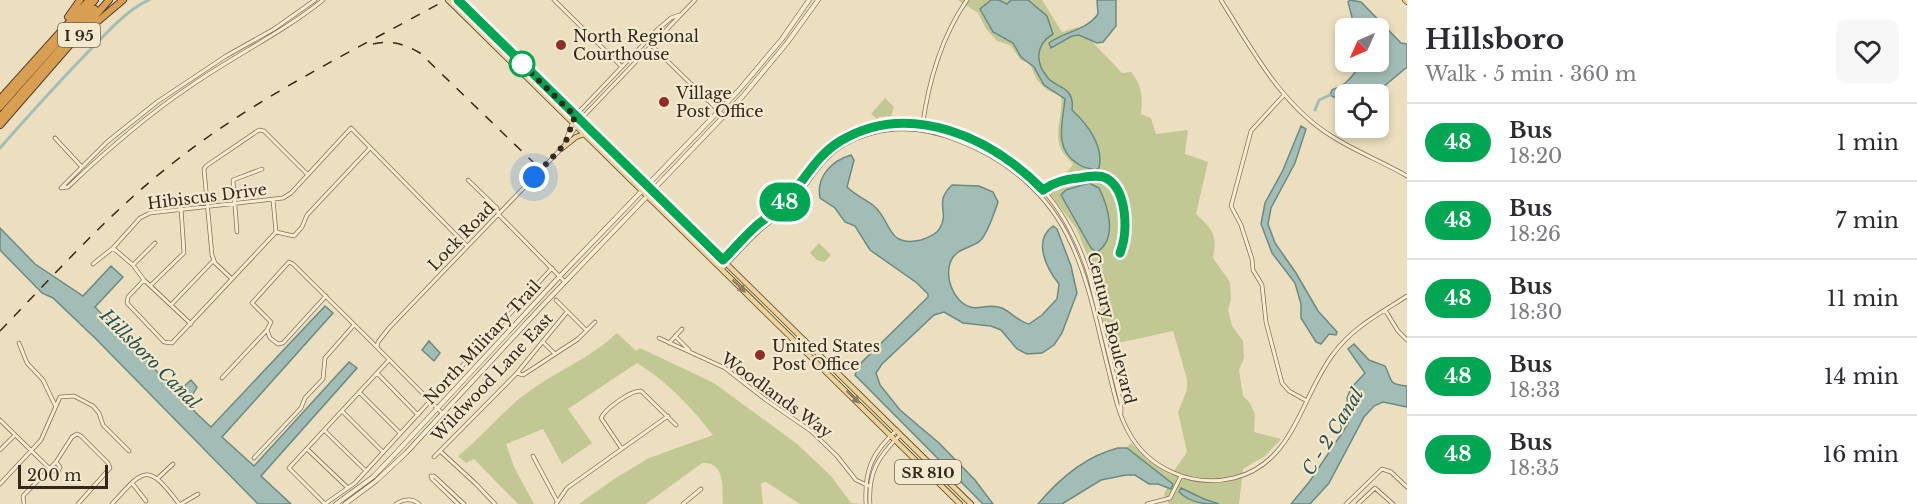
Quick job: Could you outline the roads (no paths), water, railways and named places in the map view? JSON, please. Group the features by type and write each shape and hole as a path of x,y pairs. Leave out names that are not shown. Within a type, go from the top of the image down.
{"highway":[{"path":"55,36 80,0"},
{"name":"I 95","path":"0,99 88,0"},
{"path":"0,107 94,0"},
{"path":"0,117 103,0"},
{"name":"I 95","path":"0,125 109,0"},
{"path":"48,69 64,56 98,19 123,0"}],"main road":[{"name":"SR 810","path":"448,0 960,504"},
{"name":"SR 810","path":"458,0 971,504"},
{"path":"474,26 480,25 487,29"},
{"path":"519,70 531,72"},
{"path":"561,149 576,137 584,134"},
{"path":"790,336 800,335"},
{"path":"796,342 801,341 808,344"}],"street":[{"path":"315,0 274,29 226,56 157,102 113,137 61,188 68,187 111,147 160,107 214,70 281,31 323,0"},
{"path":"554,0 626,70"},
{"path":"578,118 695,0"},
{"name":"North Military Trail","path":"336,504 373,477 560,276 719,111 761,65 809,0"},
{"name":"North Military Trail","path":"345,504 392,467 724,116 766,70 818,0"},
{"path":"922,129 936,62 956,16 967,0"},
{"path":"1221,0 1284,95 1300,111 1333,137 1407,176"},
{"path":"578,118 621,66 657,30 671,18 680,15"},
{"path":"651,45 724,116"},
{"path":"1284,95 1251,131 1231,206 1252,259 1253,270 1262,285 1266,322 1282,383 1289,392 1307,401"},
{"path":"157,102 160,107"},
{"name":"Lock Road","path":"377,347 378,342 389,328 561,149 578,118"},
{"name":"Century Boulevard","path":"720,268 756,226 786,201 815,162 835,145 872,127 896,123 923,124 968,138 996,152 1029,176 1059,211 1076,240 1089,275 1121,403 1121,415"},
{"name":"Hibiscus Drive","path":"93,264 113,248 143,216 150,213 283,198 291,193 351,128 370,148"},
{"name":"Century Boulevard","path":"725,262 790,204 819,165 838,149 873,132 922,129 945,135 993,156 1024,179 1055,214 1071,242 1079,262 1117,405 1128,431 1143,452 1159,465 1181,476 1196,479 1224,479 1244,474 1272,457 1288,438 1318,376 1335,351 1361,326 1407,296"},
{"path":"232,279 213,261 204,169 206,166 259,130 264,131 308,174"},
{"path":"55,138 81,166"},
{"path":"276,232 294,236 302,227 307,214 370,148 467,246"},
{"path":"237,232 233,204 233,180 262,169"},
{"path":"468,180 565,282"},
{"path":"144,280 128,297 127,303 168,344 174,342 276,232 273,200"},
{"path":"150,286 184,253 181,208"},
{"path":"133,266 155,243"},
{"path":"113,248 191,324"},
{"path":"171,305 213,261"},
{"path":"222,378 267,330 271,322 252,303 289,262 326,296 442,414"},
{"name":"North Military Trail","path":"326,504 366,471 552,268"},
{"path":"267,330 274,343 283,343 326,296"},
{"path":"556,300 586,330"},
{"path":"1385,310 1398,331 1407,340"},
{"name":"Wildwood Lane East","path":"434,458 517,372 567,312"},
{"path":"508,317 516,323"},
{"path":"517,372 523,375 578,339 594,322"},
{"path":"254,458 301,408 305,398 323,379 325,357 354,325"},
{"path":"669,343 682,329"},
{"path":"675,336 692,353"},
{"name":"Woodlands Way","path":"659,339 725,368 811,431 837,456 856,480 867,486"},
{"path":"542,341 554,353"},
{"path":"19,344 27,363 43,380 55,405"},
{"path":"326,504 290,468 389,360"},
{"path":"377,373 418,415"},
{"path":"622,449 602,421 602,415 633,391 641,391 676,425"},
{"path":"359,392 401,434"},
{"path":"0,484 32,452 48,428 60,397 79,398 95,407 105,428 129,451"},
{"path":"342,411 384,452"},
{"path":"532,456 557,503 567,488 668,416"},
{"path":"0,420 50,469"},
{"path":"325,431 366,471"},
{"path":"866,504 867,486 875,466 893,437 899,432"},
{"path":"24,504 23,496 50,469 72,437 77,434 109,466 108,472 78,504"},
{"path":"0,450 15,435"},
{"path":"307,449 348,488"},
{"path":"440,451 494,504"},
{"path":"45,474 51,478 58,472 60,467 56,462"},
{"path":"157,479 172,464"},
{"path":"1346,504 1382,469 1388,470 1407,487"},
{"path":"112,504 138,476 146,474 157,479 180,504 198,494"},
{"path":"458,504 432,480 431,476 434,476 464,504"},
{"path":"1147,504 1170,498 1181,476"},
{"path":"132,483 146,501"},
{"path":"867,486 870,504"},
{"path":"1358,504 1375,488 1393,504"},
{"path":"683,504 692,500 701,489"},
{"path":"396,504 406,500 419,504"}],"water":[{"path":"991,0 999,0 1007,4 1011,0 1028,0 1047,16 1053,34 1047,38 1040,49 1041,66 1050,80 1064,88 1069,94 1072,110 1084,122 1097,143 1099,168 1095,170 1080,165 1065,151 1061,134 1065,99 1044,85 1034,67 1021,57 1013,43 993,32 980,9"},
{"path":"1097,0 1116,0 1116,26 1103,42 1097,43 1079,35 1072,36 1051,48 1049,43 1093,20 1098,14"},
{"path":"1350,0 1361,2 1377,18 1352,18 1348,2"},
{"path":"1389,31 1401,43 1407,44 1407,67 1387,84 1344,84 1355,72 1389,72"},
{"path":"1335,89 1335,98 1330,95"},
{"path":"1301,126 1306,129 1295,163 1271,208 1268,224 1275,243 1318,311 1337,332 1336,335 1329,334 1321,344 1316,342 1301,318 1301,304 1295,283 1272,253 1261,224 1265,203 1283,170"},
{"path":"851,155 854,160 847,187 874,206 891,232 901,240 921,240 932,236 939,230 943,222 942,202 946,191 952,185 979,186 993,192 998,202 983,237 972,246 957,253 949,266 953,291 963,304 970,307 1002,308 1029,324 1042,315 1057,299 1059,284 1046,263 1043,239 1053,226 1057,229 1071,266 1077,293 1062,333 1054,345 1042,353 1027,354 1017,349 1001,330 991,326 963,323 944,312 934,315 882,364 876,373 880,385 900,410 939,443 975,480 993,504 983,504 855,375 859,365 928,297 928,294 917,283 870,250 855,226 845,222 835,208 820,198 820,183 826,171 837,161"},
{"path":"1089,183 1099,188 1108,213 1107,239 1097,252 1091,248 1061,195 1066,190"},
{"name":"Hillsboro Canal","path":"0,228 35,264 83,296 111,266 123,277 95,307 168,383 181,389 191,380 197,387 189,401 195,412 211,427 325,306 333,313 222,437 254,466 349,362 357,368 261,476 291,504 258,504 96,339 53,298 42,293 0,250"},
{"path":"429,341 440,353 434,361 422,350"},
{"path":"1354,344 1369,360 1385,366 1393,383 1407,386 1407,407 1383,402 1374,406 1364,417 1329,483 1310,504 1291,504 1310,481 1348,424 1347,398 1351,388 1365,373 1348,349"},
{"path":"1118,448 1127,448 1173,484 1171,489 1158,484 1149,484 1135,475 1126,475 1101,480 1062,504 1038,504 1055,486 1084,463"},
{"path":"1181,488 1219,504 1193,501 1179,492"}],"waterway":[{"path":"0,148 124,16 149,0"},
{"name":"C - 2 Canal","path":"1315,110 1319,100 1330,95"}],"railway":[{"path":"0,331 127,202 205,139 271,96 446,0"},
{"path":"373,44 386,42 398,44 420,53 533,162"}],"place":[{"name":"North Regional Courthouse","path":"561,45"},
{"name":"Village Post Office","path":"664,102"},
{"name":"United States Post Office","path":"760,355"}]}
